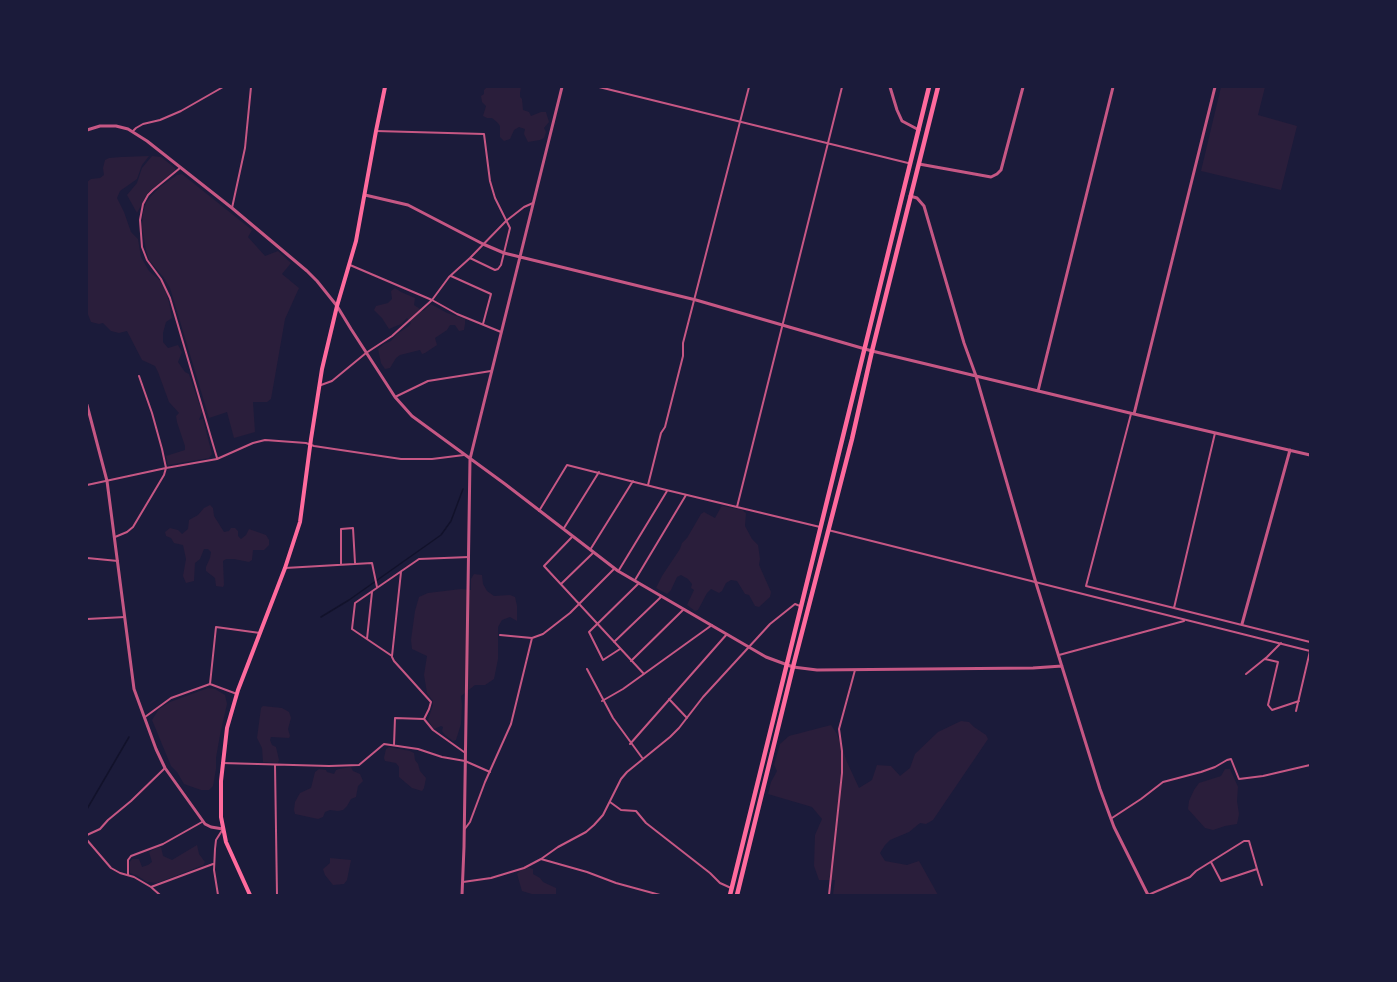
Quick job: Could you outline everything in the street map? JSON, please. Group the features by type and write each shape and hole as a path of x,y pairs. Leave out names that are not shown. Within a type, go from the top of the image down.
{"highway":[{"path":"729,895 929,87"},
{"path":"737,895 938,87"}],"main road":[{"path":"250,895 231,855 223,829 220,799 222,763 237,694 300,522 310,445 328,341 356,241 385,87"}],"street":[{"path":"133,131 143,124 181,111 223,87"},
{"path":"232,208 245,148 251,87"},
{"path":"462,895 470,459 562,87"},
{"path":"599,87 911,164"},
{"path":"648,485 661,433 665,427 683,356 683,344 749,87"},
{"path":"737,507 842,87"},
{"path":"890,87 902,121 919,130"},
{"path":"919,164 991,177 997,174 1001,170 1023,87"},
{"path":"1038,391 1113,87"},
{"path":"1215,87 1086,586 1310,642"},
{"path":"87,130 100,126 116,126 133,131 147,141 307,271 337,306 395,397 412,416 618,572 766,657 793,667 817,670 1062,666"},
{"path":"376,131 483,134 490,181 495,198 510,228 500,267 495,270 470,258"},
{"path":"180,168 153,190 143,204 140,220 142,247 147,260 161,279 170,298 217,459"},
{"path":"365,195 408,205 504,253 696,300 864,349 1310,455"},
{"path":"910,196 917,198 924,206 1036,583 1111,819 1148,895 1190,877 1244,841 1249,841 1262,885"},
{"path":"320,386 337,377 366,353 392,336 432,300 451,276 506,220 533,203"},
{"path":"350,265 501,332"},
{"path":"451,276 491,294 483,325"},
{"path":"395,397 428,381 491,371"},
{"path":"115,537 133,527 166,468 140,376"},
{"path":"87,405 107,481 134,689 165,768 203,821 209,826 223,829 216,840 214,863 218,895"},
{"path":"1174,608 1215,433"},
{"path":"87,485 217,459 265,440 306,443 400,459 432,459 464,454"},
{"path":"1239,633 1290,450"},
{"path":"539,511 567,465 820,527"},
{"path":"563,530 599,472"},
{"path":"561,584 592,551 633,481"},
{"path":"618,572 667,490"},
{"path":"634,580 686,495"},
{"path":"341,564 341,529 353,528 355,564"},
{"path":"828,530 1310,651 1296,711"},
{"path":"572,537 544,566 644,674"},
{"path":"392,656 352,629 355,603 419,559 468,557"},
{"path":"87,558 118,561"},
{"path":"285,568 372,563 377,587"},
{"path":"500,635 532,638 550,630 614,569"},
{"path":"401,572 392,656 430,702 424,719"},
{"path":"620,649 603,660 589,632 639,584"},
{"path":"367,639 372,592"},
{"path":"614,642 661,597"},
{"path":"463,882 524,868 586,832 594,825 610,802 621,779 670,737 770,624 795,604 801,606"},
{"path":"632,661 684,609"},
{"path":"87,619 125,617"},
{"path":"1059,655 1187,620"},
{"path":"602,701 623,689 712,625"},
{"path":"210,684 216,627 260,633"},
{"path":"630,744 727,633"},
{"path":"464,830 470,822 512,724 532,638"},
{"path":"1246,674 1281,643"},
{"path":"1265,658 1278,662 1268,705 1272,710 1299,701"},
{"path":"586,669 602,701 630,744 643,759"},
{"path":"829,895 842,773 839,729 855,670"},
{"path":"144,717 171,698 210,684 237,694"},
{"path":"669,699 687,718"},
{"path":"394,745 395,718 424,719 433,730 466,753"},
{"path":"222,763 358,765 384,744 418,749 442,757 465,761 490,772"},
{"path":"1111,819 1163,782 1201,772 1227,760 1231,759 1239,778 1263,776 1310,765"},
{"path":"275,765 277,895"},
{"path":"87,836 100,829 165,768"},
{"path":"610,802 621,810 636,811 646,823 720,883 731,888"},
{"path":"128,875 130,856 163,844 203,821"},
{"path":"87,840 111,868 152,887 160,895"},
{"path":"542,859 660,895"},
{"path":"1211,862 1221,880 1257,869"},
{"path":"152,887 214,863"}],"shaded area":[{"path":"487,87 521,87 520,97 523,110 529,112 531,116 546,112 549,122 544,128 546,132 544,138 528,142 524,134 525,129 519,127 514,130 510,139 504,141 500,137 498,123 492,118 483,116 486,106 481,96"},
{"path":"1221,87 1265,87 1258,115 1297,126 1281,190 1201,171"},
{"path":"149,156 142,165 137,179 120,191 117,198 131,232 138,239 141,257 149,271 163,283 172,318 166,322 163,342 168,348 178,345 182,352 178,362 189,374 202,412 199,420 203,419 212,454 209,458 168,465 166,456 185,450 185,446 177,422 176,416 179,413 169,402 155,366 142,360 127,331 119,333 111,331 103,323 91,322 87,312 87,182 104,175 105,160 109,158"},
{"path":"152,156 161,157 175,168 175,171 147,194 137,213 127,195 137,183 142,168"},
{"path":"182,174 252,230 248,237 265,256 278,251 291,263 282,274 299,288 285,319 271,399 267,402 253,402 255,432 234,438 227,412 209,418 170,288 149,260 146,250 142,227 146,203 160,187"},
{"path":"395,288 415,298 414,305 423,311 431,304 465,319 465,324 464,330 459,331 455,325 450,325 447,330 435,338 437,345 422,354 420,350 400,355 390,368 385,369 378,349 411,323 407,318 401,324 389,329 374,310 376,306 388,303 392,299 391,291"},
{"path":"210,505 224,532 235,528 241,539 249,529 266,535 269,540 269,545 264,550 253,550 252,560 249,562 234,559 223,561 223,587 216,586 215,578 206,571 211,552 208,549 204,549 200,559 195,563 194,581 186,583 183,576 186,559 183,545 174,543 165,532 170,528 182,534 188,529 189,520"},
{"path":"723,506 746,513 745,526 758,545 759,565 771,592 770,597 759,607 755,606 737,581 731,580 719,593 711,589 698,610 695,611 687,605 694,590 688,579 681,575 677,577 667,594 656,588 701,514 704,512 715,518"},
{"path":"474,574 482,575 487,591 494,596 515,597 517,621 510,617 502,620 498,627 498,659 494,679 485,685 475,685 461,696 461,724 456,740 453,741 442,731 443,727 434,729 428,720 433,701 427,693 424,675 427,656 412,649 411,640 419,597 428,593 471,590 471,579"},
{"path":"208,688 225,695 227,704 213,786 209,790 201,790 184,784 171,766 152,720 159,709 170,702"},
{"path":"263,706 282,708 289,712 291,718 288,729 289,738 271,737 270,740 276,747 278,763 263,762 262,748 257,738"},
{"path":"961,721 969,722 988,739 933,820 926,824 920,823 909,832 890,840 880,853 885,861 907,865 919,861 938,895 833,895 835,880 819,880 814,866 815,835 822,819 812,807 768,794 777,771 774,765 780,744 789,736 831,725 837,734 859,788 872,780 877,765 891,766 900,776 910,768 915,754 938,732"},
{"path":"389,747 414,753 420,771 426,778 422,791 412,788 399,777 399,767 396,763 385,761 386,749"},
{"path":"351,767 353,771 360,774 363,781 358,786 356,797 351,799 343,810 330,810 318,819 295,814 295,802 300,793 311,788 315,772 319,769 334,774 336,770"},
{"path":"1225,769 1230,769 1238,787 1237,824 1213,830 1205,828 1188,809 1189,801 1199,783 1221,776"},
{"path":"197,845 199,854 205,862 203,865 157,883 147,882 130,873 132,859 139,859 142,867 148,865 152,862 149,852 156,848 161,847 163,856 172,860"},
{"path":"330,858 351,860 344,884 333,885 325,875 323,869 330,863"},
{"path":"525,866 533,869 533,874 543,882 556,888 556,894 535,895 522,891 517,874"}],"waterway":[{"path":"321,617 441,535 451,521 463,489"},
{"path":"87,809 129,737"}]}
